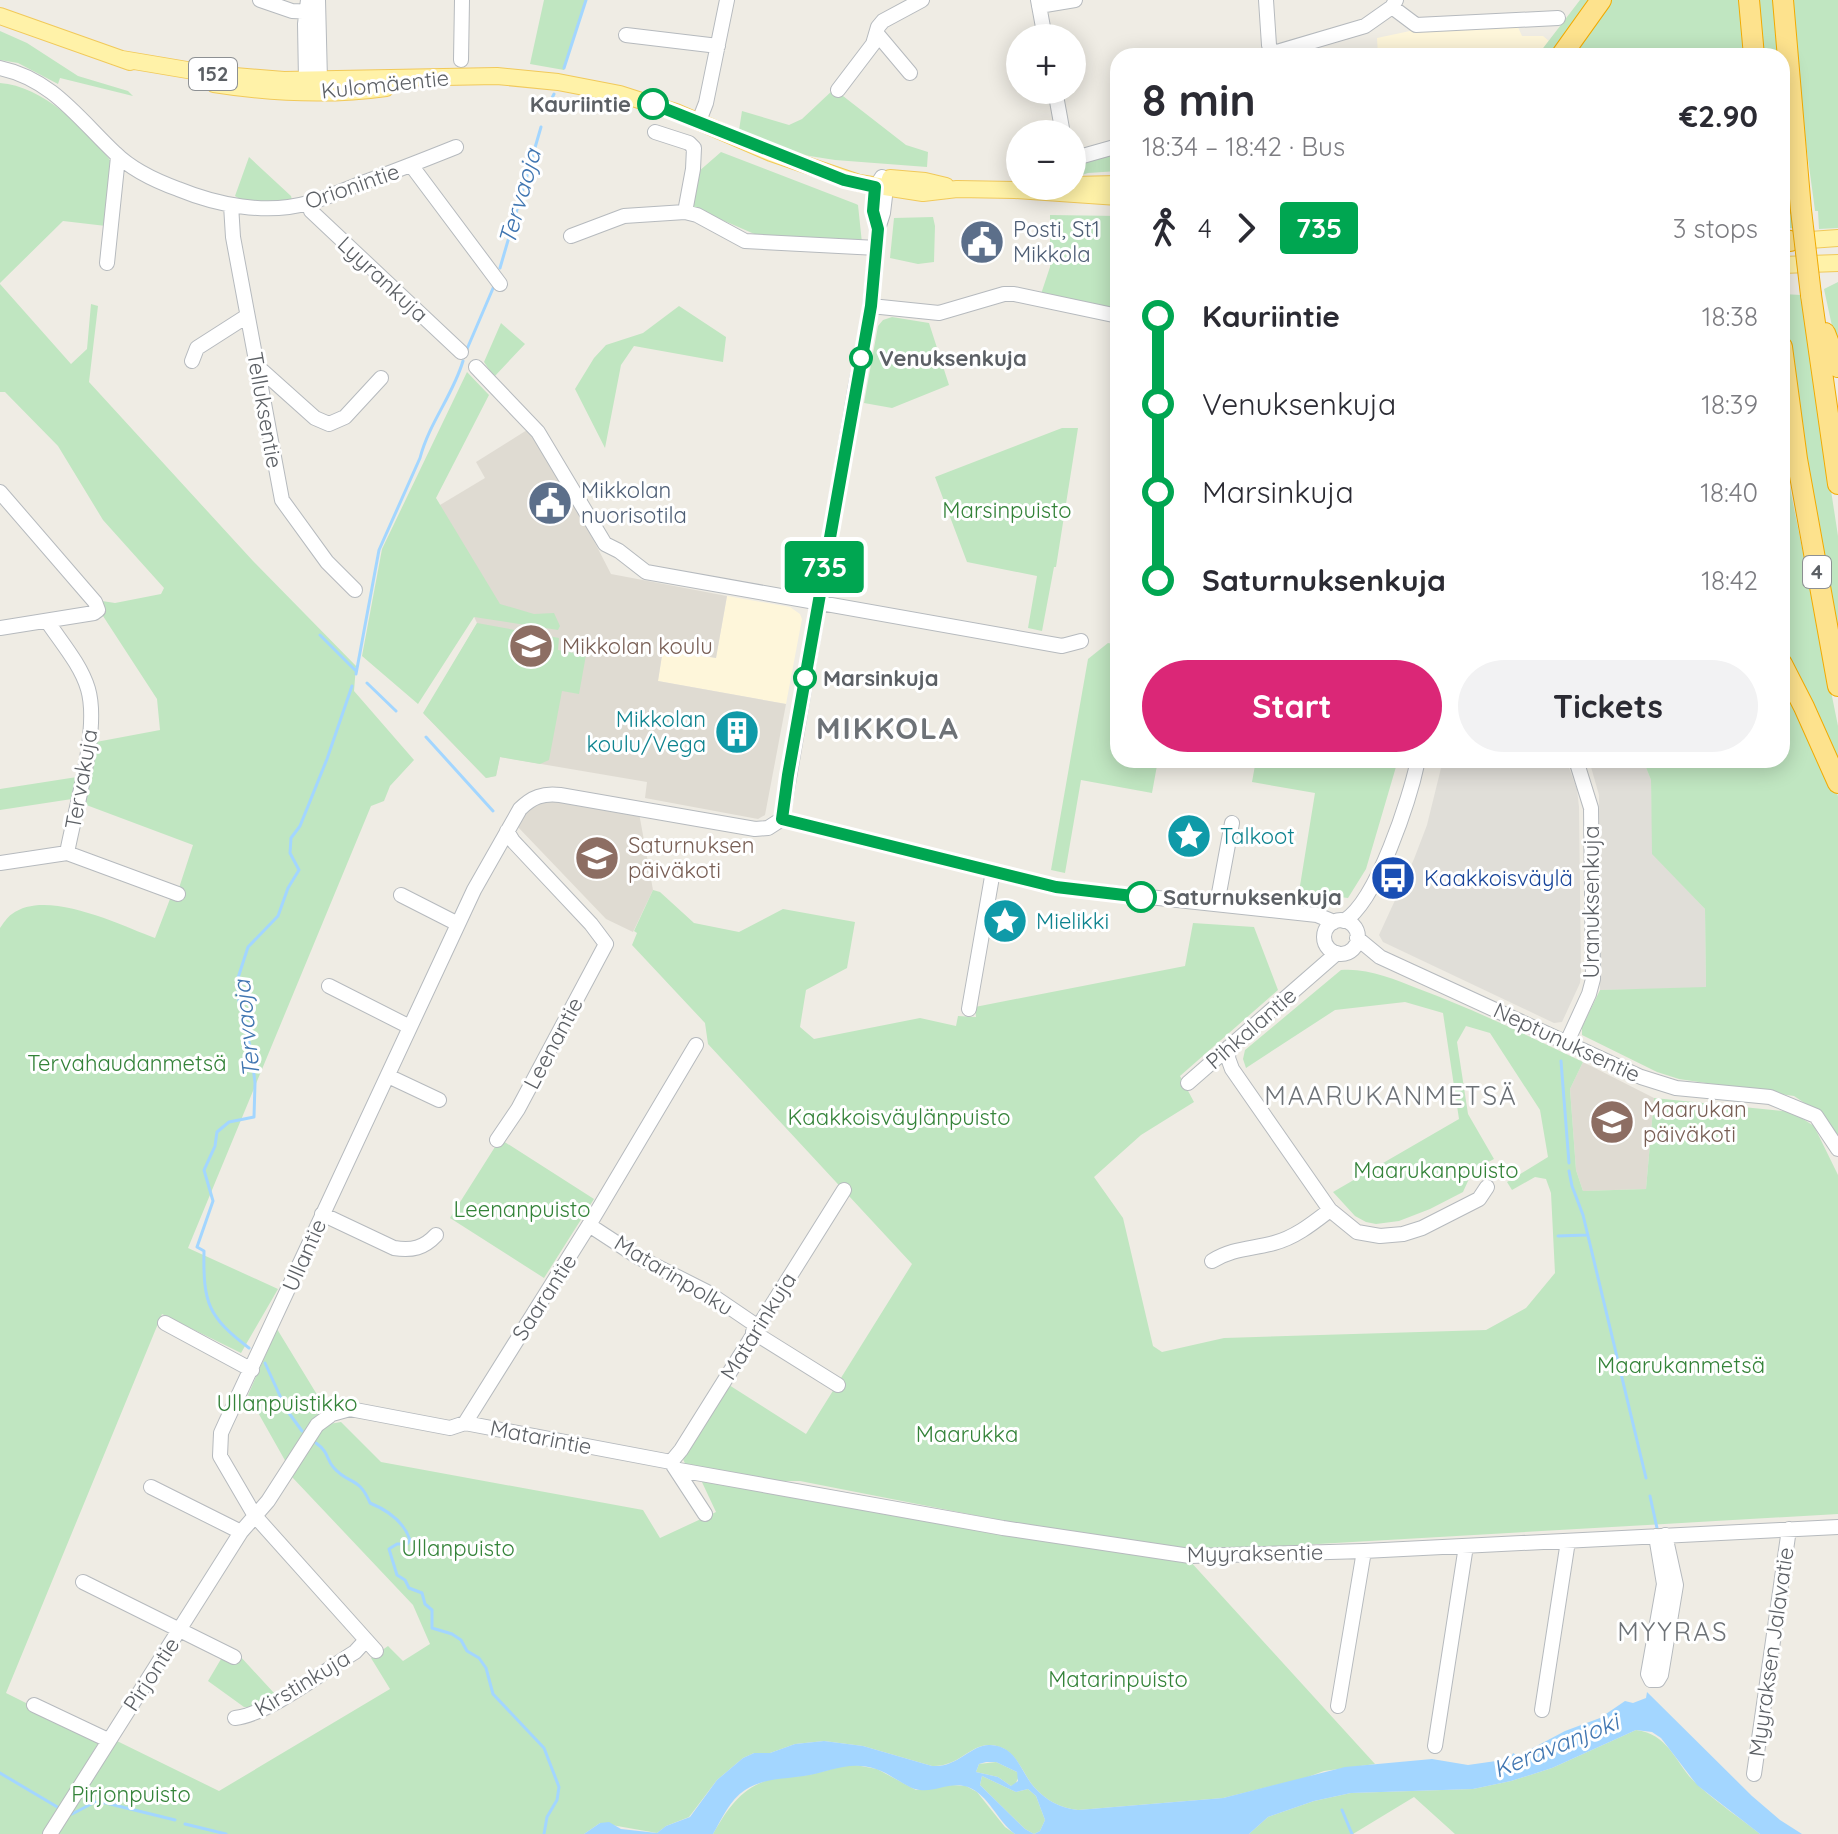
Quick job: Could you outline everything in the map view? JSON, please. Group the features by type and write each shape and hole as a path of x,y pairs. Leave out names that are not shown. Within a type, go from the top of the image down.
{"highway":[{"path":"1567,48 1601,0"},
{"path":"1749,0 1753,48"},
{"path":"1783,0 1787,48"},
{"path":"1790,82 1811,295 1838,484"},
{"path":"1811,295 1838,367"},
{"name":"4","path":"1790,407 1838,686"},
{"path":"1790,680 1838,783"}],"main road":[{"name":"Kulomäentie","path":"0,7 69,39"},
{"name":"Kulomäentie","path":"0,16 122,59 211,74 313,84 460,68 497,76 571,84 620,94 699,121 727,135 844,180 923,193 1006,188"},
{"path":"1086,185 1110,184"},
{"name":"Kulomäentie","path":"1086,194 1110,196"},
{"path":"1790,241 1838,238"},
{"path":"1790,265 1838,263"}],"street":[{"path":"260,0 313,6 313,84"},
{"path":"460,68 462,0"},
{"path":"699,121 706,103 727,0"},
{"path":"838,90 878,35 878,27 883,21 922,0"},
{"path":"1043,24 1039,3 1075,0"},
{"path":"1266,0 1269,48"},
{"path":"1289,48 1365,26 1394,4 1416,25 1558,18"},
{"path":"626,35 718,46"},
{"path":"878,35 910,73"},
{"name":"Orionintie","path":"0,68 35,80 58,96 118,157 170,186 197,197 231,205 273,208 309,203 456,147"},
{"path":"655,132 689,143 694,148 685,212"},
{"path":"1086,155 1110,148"},
{"path":"107,263 118,157"},
{"path":"411,165 500,284"},
{"path":"782,819 871,306 878,229 873,211 881,184"},
{"name":"Lyyrankuja","path":"309,203 311,211 461,352"},
{"name":"Telluksentie","path":"231,205 233,237 282,500 327,562 355,590"},
{"path":"571,236 624,216 685,212 697,215 745,241 877,248"},
{"path":"871,306 939,313 1004,294 1014,294 1110,314"},
{"path":"192,361 197,348 247,316"},
{"path":"258,367 315,418 329,424 345,417 381,378"},
{"path":"476,367 538,432 605,544 651,574 1062,646 1081,641"},
{"path":"0,492 95,602 98,610 0,628"},
{"name":"Tervakuja","path":"47,621 83,676 92,707 90,742 67,853"},
{"path":"1293,914 1313,924 1333,946 1354,947 1348,928 1368,896 1416,768"},
{"name":"Uranuksenkuja","path":"1567,1042 1593,979 1591,808 1578,768"},
{"path":"507,831 527,802 549,793 755,829 768,828 782,819 1056,887 1317,915 1348,928"},
{"path":"1217,904 1232,823"},
{"name":"Ullantie","path":"371,1645 255,1516 220,1456 219,1442 458,924 489,860 507,831"},
{"name":"Leenantie","path":"497,1140 518,1109 606,944 507,831"},
{"path":"0,863 67,853 178,894"},
{"path":"969,1009 993,871"},
{"path":"401,895 458,924"},
{"path":"1333,946 1327,927 1348,928"},
{"name":"Neptunuksentie","path":"1348,928 1380,957 1641,1077 1676,1088 1770,1097 1816,1116 1838,1149"},
{"name":"Neptunuksentie","path":"1333,946 1366,957 1380,957"},
{"name":"Pihkalantie","path":"1188,1083 1313,973 1333,946"},
{"path":"329,986 410,1027"},
{"name":"Saarantie","path":"465,1423 589,1225 696,1045"},
{"path":"1229,1047 1228,1058 1232,1069 1330,1210 1357,1232 1380,1236 1403,1234 1438,1221 1479,1199 1487,1187"},
{"path":"388,1076 439,1100"},
{"name":"Matarinkuja","path":"675,1466 681,1450 755,1329 844,1190"},
{"path":"1212,1261 1227,1252 1277,1243 1316,1222 1330,1210"},
{"path":"322,1214 394,1248 405,1250 428,1244 436,1235"},
{"name":"Matarinpolku","path":"589,1225 638,1257 707,1292 838,1385"},
{"path":"165,1323 252,1370"},
{"name":"Matarintie","path":"350,1409 450,1428 465,1423 675,1466"},
{"name":"Pirjontie","path":"50,1834 241,1532 268,1501 317,1425 332,1414 350,1409"},
{"path":"675,1466 705,1514"},
{"name":"Myyraksentie","path":"675,1466 1003,1528 1190,1556 1364,1551 1838,1527"},
{"path":"151,1487 241,1532"},
{"name":"Myyraksen Jalavatie","path":"1754,1774 1789,1529"},
{"path":"1660,1535 1676,1585 1661,1675 1658,1680 1651,1680 1648,1674 1664,1584 1660,1535"},
{"path":"1542,1710 1568,1541"},
{"path":"1435,1746 1466,1546"},
{"path":"1338,1706 1364,1551"},
{"path":"83,1582 234,1657"},
{"name":"Kirstinkuja","path":"235,1718 250,1716 371,1645"},
{"path":"34,1705 108,1740"}],"shaded area":[{"path":"1517,25 1522,36 1543,36 1549,41 1543,48 1378,48 1377,38 1410,31"},
{"name":"Mikkolan koulu","path":"527,430 538,432 611,574 727,596 716,658 663,649 658,681 786,704 765,815 758,819 645,798 647,782 500,757 496,776 486,778 424,714 477,623 464,595 415,520 485,478 476,462"},
{"path":"727,596 790,607 800,614 802,619 786,704 658,681 663,649 716,658"},
{"path":"1441,768 1569,768 1577,789 1579,807 1581,971 1580,983 1562,1022 1554,1023 1383,942 1379,935 1427,825"},
{"path":"1591,768 1646,768 1651,780 1653,854 1705,909 1706,988 1600,990 1599,795"},
{"name":"Saturnuksen päiväkoti","path":"547,798 639,813 653,890 633,932 606,919 517,826 529,804"},
{"name":"Maarukan päiväkoti","path":"1583,1062 1654,1098 1646,1189 1583,1191 1576,1170 1570,1089"}],"green space":[{"path":"544,0 585,0 564,70 530,64"},
{"path":"1580,0 1595,0 1562,48 1543,48"},
{"path":"1605,0 1739,0 1742,48 1572,48"},
{"path":"1756,0 1775,0 1778,48 1759,48"},
{"path":"1792,0 1838,0 1838,228 1819,229 1818,211 1815,211"},
{"path":"0,31 27,43 78,76 128,91 133,96 60,78 58,84 18,63 0,60"},
{"path":"0,83 16,86 47,100 76,122 110,160 106,226 63,221 0,283"},
{"path":"834,89 906,145 928,152 927,167 797,154 739,130 742,111 789,125 802,119"},
{"path":"721,152 858,205 862,243 759,236 690,206 698,172"},
{"path":"1110,153 1110,172 1088,173 1086,160"},
{"path":"249,157 292,200 255,202 235,196"},
{"path":"1790,185 1794,228 1790,228"},
{"path":"1050,215 1110,216 1110,308 1041,294 1050,267"},
{"path":"933,217 934,262 918,264 890,258 894,218"},
{"path":"1838,282 1838,354 1824,289"},
{"name":"Tervahaudanmetsä","path":"0,284 71,364 87,349 91,304 98,306 89,382 253,561 356,666 354,691 414,760 390,786 384,801 371,806 188,1248 278,1289 241,1353 162,1314 6,1693 100,1740 44,1834 0,1834 0,928 12,914 26,907 44,905 83,911 155,938 175,886 179,888 193,845 81,803 96,742 160,730 157,699 103,616 102,601 115,603 161,594 164,588 103,520 58,446 5,392 0,392"},
{"path":"1790,294 1801,295 1838,536 1838,649 1790,345"},
{"path":"679,306 726,337 723,362 634,346 621,365 605,448 575,389 606,345 643,333"},
{"path":"892,317 929,323 949,385 892,408 864,403 878,326"},
{"path":"501,323 525,344 494,377 484,362"},
{"path":"467,372 489,395 436,498 500,604 534,614 554,613 560,626 558,630 474,617 418,704 362,656 382,549"},
{"name":"Marsinpuisto","path":"1062,428 1078,428 1056,567 1042,631 1028,628 1037,576 967,562 935,477"},
{"path":"1790,486 1838,726 1838,774 1813,710 1790,667"},
{"path":"477,623 559,638 558,650 586,655 579,694 562,691 549,760 540,764 500,757 496,776 486,778 423,713"},
{"path":"1110,643 1110,768 1157,768 1152,793 1081,780 1065,873 1051,870 1088,659"},
{"path":"1790,691 1838,796 1838,1139 1821,1114 1794,1096 1679,1079 1657,1072 1582,1035 1582,1027 1600,990 1706,987 1705,909 1652,854 1651,780 1646,768 1790,768"},
{"path":"1255,768 1396,768 1366,869 1348,898 1299,892 1315,793 1252,782"},
{"path":"77,777 72,799 0,810 0,789"},
{"path":"653,890 660,892 694,923 739,932 783,909 855,922 847,968 806,990 800,1027 814,1039 920,1018 956,1026 958,1016 976,1017 975,1007 1185,966 1193,923 1254,927 1278,990 1180,1076 1194,1102 1141,1135 1094,1177 1123,1218 1153,1346 1162,1352 1224,1338 1486,1330 1526,1308 1555,1273 1551,1193 1546,1179 1535,1177 1512,1190 1507,1182 1548,1157 1540,1110 1490,1033 1466,1026 1457,1042 1468,1114 1494,1159 1473,1170 1463,1192 1399,1221 1376,1224 1355,1216 1333,1192 1459,1119 1443,1013 1405,1002 1335,1010 1246,1068 1243,1059 1245,1050 1341,970 1371,972 1440,997 1583,1062 1570,1089 1576,1170 1583,1191 1646,1189 1654,1098 1792,1112 1814,1126 1838,1175 1838,1514 1197,1551 999,1520 800,1481 776,1481 686,1466 684,1454 729,1385 806,1434 912,1264 708,1044 705,1023 632,945 637,933 634,931"},
{"name":"Leenanpuisto","path":"500,1139 594,1199 544,1278 450,1218"},
{"name":"Ullanpuistikko","path":"277,1329 327,1411 287,1464 248,1395"},
{"name":"Matarinpuisto","path":"341,1422 381,1462 643,1510 660,1538 716,1512 701,1480 1189,1560 1375,1764 1324,1771 1223,1798 1078,1810 1060,1806 1044,1796 1012,1755 999,1746 976,1748 950,1763 932,1766 863,1746 824,1741 795,1744 743,1758 717,1780 689,1817 657,1833 600,1823 584,1834 55,1834 117,1741 219,1791 390,1689 371,1658 388,1646 403,1661 430,1644 413,1605 292,1477 323,1425"},
{"path":"224,1654 239,1655 274,1693 250,1707 244,1707 208,1681"},
{"path":"1636,1730 1658,1738 1700,1787 1760,1834 1455,1834 1414,1797 1353,1834 1249,1834 1268,1817 1314,1801 1351,1793 1473,1789 1511,1781 1552,1768"},
{"path":"996,1762 1017,1772 1019,1776 1015,1785 976,1772 979,1764"},
{"path":"850,1764 877,1769 916,1790 966,1786 977,1792 1005,1827 1015,1834 713,1834 740,1796 758,1784"},
{"path":"982,1776 1016,1792 1028,1789 1036,1796 1045,1820 1040,1831 1034,1834 1025,1829 980,1785"}],"water":[{"name":"Keravanjoki","path":"1647,1692 1752,1796 1802,1834 1760,1834 1697,1785 1661,1738 1652,1732 1636,1730 1552,1768 1511,1781 1473,1789 1351,1793 1314,1801 1268,1817 1249,1834 1034,1834 1015,1834 982,1796 968,1787 956,1785 920,1790 881,1771 857,1766 752,1786 735,1799 713,1834 584,1834 600,1823 609,1822 621,1829 657,1833 690,1817 717,1780 743,1758 795,1744 824,1741 863,1746 932,1766 957,1760 983,1746 999,1746 1017,1760 1029,1781 1044,1796 1060,1806 1078,1810 1223,1798 1345,1767 1432,1759 1468,1765 1510,1759 1513,1753 1518,1756 1565,1731 1600,1718 1625,1701 1633,1703 1646,1698","holes":["996,1762 1017,1772 1018,1781 1011,1786 998,1777 976,1772 979,1764","982,1776 1016,1792 1028,1789 1036,1796 1045,1820 1040,1831 1034,1834 980,1785"]}],"waterway":[{"name":"Tervaoja","path":"564,68 586,0"},
{"path":"551,100 554,94"},
{"name":"Tervaoja","path":"500,268 541,127"},
{"name":"Tervaoja","path":"467,349 494,286"},
{"name":"Tervaoja","path":"356,674 379,550 463,361"},
{"path":"320,635 356,671"},
{"path":"367,683 396,711"},
{"name":"Tervaoja","path":"249,1348 216,1317 207,1296 204,1251 197,1247 213,1201 204,1170 215,1146 217,1132 229,1122 254,1117 255,1083 251,1050 237,981 248,947 278,916 288,888 299,870 290,853 291,838 300,826 327,759 352,686"},
{"path":"426,737 493,811"},
{"path":"1561,1061 1569,1163"},
{"path":"1569,1171 1583,1215 1646,1478"},
{"path":"1558,1236 1586,1235"},
{"name":"Tervaoja","path":"265,1363 286,1409 302,1431"},
{"name":"Tervaoja","path":"316,1443 334,1468 362,1489 370,1503 389,1513 404,1528 410,1540 407,1544 397,1544 389,1549 397,1575 405,1580 409,1588 422,1593 425,1604 432,1610 432,1628 452,1634 461,1640 467,1651 479,1658 486,1668 493,1694 544,1748 559,1787 544,1834"},
{"path":"1650,1496 1657,1528"},
{"path":"0,1773 59,1808"},
{"path":"72,1814 95,1802 175,1820"},
{"path":"1342,1810 1352,1834"},
{"path":"185,1824 226,1834"}],"bus line":[{"name":"735","path":"653,104 771,153 844,180 875,187 873,211 878,229 871,306 782,819 1056,887 1141,897"}],"place":[{"name":"Kauriintie","path":"653,104"},
{"name":"Posti, St1 Mikkola","path":"982,242"},
{"name":"Venuksenkuja","path":"861,358"},
{"name":"Mikkolan nuorisotila","path":"550,503"},
{"name":"Mikkolan koulu","path":"531,646"},
{"name":"Marsinkuja","path":"805,678"},
{"name":"Mikkolan koulu/Vega","path":"737,732"},
{"name":"Talkoot","path":"1189,836"},
{"name":"Saturnuksen päiväkoti","path":"597,858"},
{"name":"Kaakkoisväylä","path":"1393,878"},
{"name":"Saturnuksenkuja","path":"1141,897"},
{"name":"Mielikki","path":"1005,921"},
{"name":"Maarukan päiväkoti","path":"1612,1122"}],"district":[{"name":"MIKKOLA","path":"888,729"},
{"name":"MAARUKANMETSÄ","path":"1391,1096"},
{"name":"MYYRAS","path":"1673,1632"}],"park label":[{"name":"Kaakkoisväylänpuisto","path":"899,1117"},
{"name":"Maarukanpuisto","path":"1436,1170"},
{"name":"Maarukanmetsä","path":"1681,1365"},
{"name":"Maarukka","path":"967,1434"},
{"name":"Ullanpuisto","path":"458,1548"},
{"name":"Pirjonpuisto","path":"131,1794"}]}
